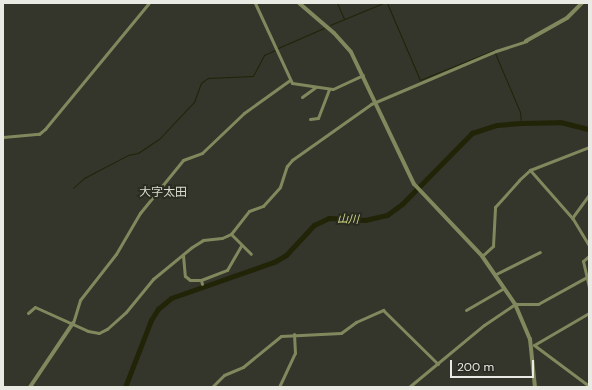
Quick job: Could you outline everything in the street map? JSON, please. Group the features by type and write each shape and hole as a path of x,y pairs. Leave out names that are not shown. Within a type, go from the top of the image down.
{"street":[{"path":"3,137 39,134 45,129 149,3"},
{"path":"255,3 292,83 333,89 364,75"},
{"path":"299,3 342,42 364,75 400,160 414,184 482,256 496,274 515,304 524,321 533,346 535,387"},
{"path":"28,314 35,307 94,332 106,329 126,312 153,279 183,254 203,240 222,238 231,234 242,217 249,211 263,206 280,187 287,166 292,160 375,102 503,48 526,41 567,18 582,3"},
{"path":"30,387 73,323 80,300 116,254 140,213 183,160 202,153 244,113 290,80"},
{"path":"302,97 316,87"},
{"path":"310,119 318,118 329,89"},
{"path":"482,256 493,246 492,224 495,207 530,170 589,147"},
{"path":"530,170 572,218 589,246"},
{"path":"572,218 589,195"},
{"path":"231,234 241,246 251,254"},
{"path":"183,254 185,276 190,280 202,282 227,270 241,246"},
{"path":"496,274 540,252"},
{"path":"589,256 583,260 585,278 589,287"},
{"path":"409,387 515,304 538,304 585,278"},
{"path":"466,310 505,288"},
{"path":"212,387 224,375 243,368 281,336 294,334 341,333 356,322 383,310 438,364"},
{"path":"533,346 589,312"},
{"path":"280,387 295,353 294,334"},
{"path":"533,346 589,386"}],"waterway":[{"path":"337,3 344,19"},
{"path":"330,25 383,3"},
{"path":"387,3 420,80 494,50"},
{"path":"278,48 324,28"},
{"path":"73,188 84,178 128,155 138,153 159,139 194,102 201,83 208,78 253,76 264,55 275,50"},
{"path":"495,53 520,112 521,123"},
{"name":"山川","path":"125,387 151,320 158,309 171,298 274,262 286,255 314,225 329,218 365,220 387,215 402,204 472,133 497,125 521,123 560,122 589,129"}],"district":[{"name":"大字太田","path":"163,193"}]}
